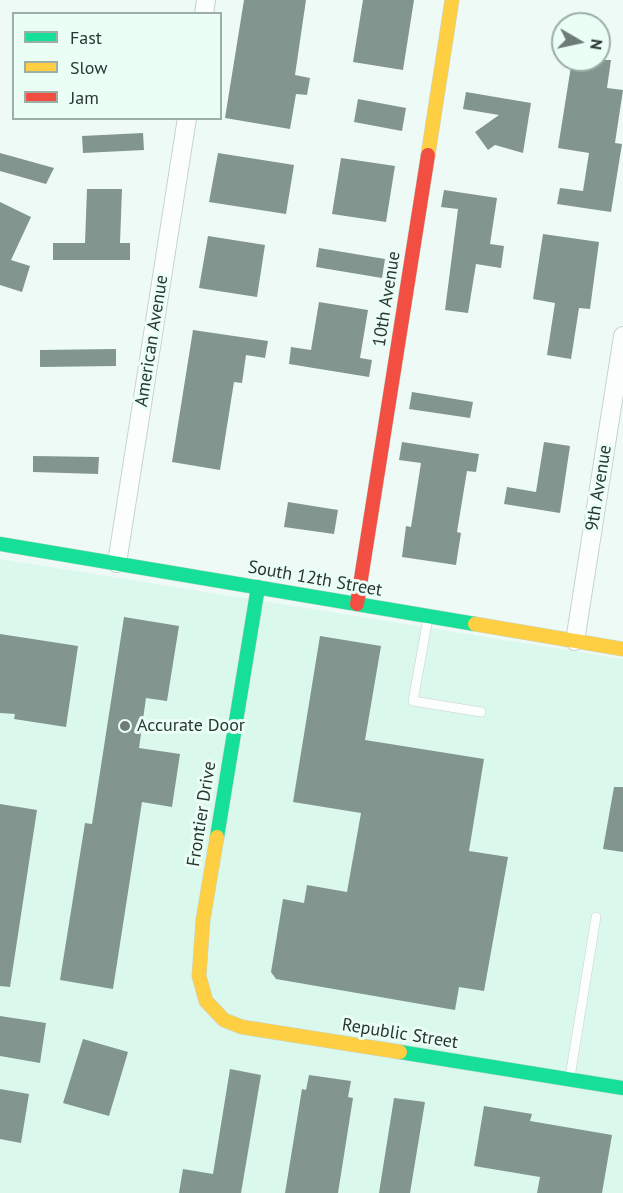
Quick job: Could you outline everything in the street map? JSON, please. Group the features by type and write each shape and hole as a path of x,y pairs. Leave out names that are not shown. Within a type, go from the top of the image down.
{"street":[{"name":"10th Avenue","path":"357,604 452,0"},
{"name":"American Avenue","path":"117,564 187,120"},
{"name":"9th Avenue","path":"575,641 623,336"},
{"name":"South 12th Street","path":"0,544 623,649"},
{"name":"Frontier Drive","path":"199,976 203,920 258,587"},
{"name":"Republic Street","path":"199,976 206,1001 224,1020 242,1027 623,1088"}],"lane":[{"path":"428,616 413,701 481,712"},
{"path":"569,1080 596,917"}],"shaded area":[{"path":"0,559 623,659 623,1193 0,1193"}],"building":[{"path":"244,0 306,0 295,75 310,78 307,95 296,94 290,129 225,118"},
{"path":"363,0 414,0 403,70 353,62"},
{"path":"570,72 609,72 607,88 623,90 615,143 622,144 611,212 557,204 560,188 583,191 589,153 558,148"},
{"path":"466,92 531,103 523,153 495,145 488,150 475,132 499,115 463,109"},
{"path":"358,99 406,108 402,131 354,122"},
{"path":"143,133 144,150 83,153 82,136"},
{"path":"0,153 54,168 46,184 0,171"},
{"path":"218,153 294,165 286,214 209,202"},
{"path":"341,158 395,166 386,222 332,214"},
{"path":"87,189 122,189 120,243 130,243 130,260 53,260 53,243 85,243"},
{"path":"444,190 497,198 490,244 504,246 501,268 476,264 468,313 445,310 458,209 441,207"},
{"path":"0,202 31,217 11,260 30,266 22,292 0,285"},
{"path":"543,234 599,242 590,309 579,308 571,359 547,355 555,303 533,299"},
{"path":"208,236 265,245 257,297 199,288"},
{"path":"319,248 385,259 382,278 316,267"},
{"path":"319,302 368,310 360,358 372,360 369,377 289,364 291,347 311,350"},
{"path":"193,330 268,341 265,358 246,355 242,383 234,382 220,470 172,462"},
{"path":"116,349 116,366 40,367 40,350"},
{"path":"412,392 473,402 470,418 409,409"},
{"path":"402,442 479,454 476,472 467,471 457,532 461,533 456,565 402,557 406,526 411,527 421,463 399,460"},
{"path":"544,442 570,446 560,513 504,504 507,487 536,492"},
{"path":"33,456 99,457 98,474 33,472"},
{"path":"288,502 338,510 334,534 284,527"},
{"path":"124,617 179,626 167,701 146,698 139,748 180,754 172,807 142,802 113,989 60,980 85,823 92,824"},
{"path":"0,634 78,646 66,727 14,719 15,714 0,713"},
{"path":"320,636 381,646 365,740 484,759 469,851 508,857 484,991 459,987 455,1010 276,979 271,972 283,899 304,903 307,885 347,892 361,813 293,802"},
{"path":"614,787 623,787 623,852 603,849"},
{"path":"0,804 37,810 10,987 0,986"},
{"path":"0,1016 46,1023 40,1063 0,1056"},
{"path":"83,1039 128,1052 109,1116 63,1103"},
{"path":"230,1069 261,1075 241,1193 179,1193 183,1169 213,1174"},
{"path":"309,1075 351,1081 348,1097 353,1098 338,1193 285,1193 302,1089 306,1090"},
{"path":"0,1089 29,1094 21,1143 0,1139"},
{"path":"394,1098 425,1102 410,1193 379,1193"},
{"path":"484,1106 532,1114 530,1121 612,1135 602,1193 537,1193 540,1177 474,1166"}],"traffic: fast":[{"path":"0,544 475,624"},
{"path":"217,837 258,587"},
{"path":"400,1052 623,1088"}],"traffic: slow":[{"path":"428,155 452,0"},
{"path":"475,624 623,649"},
{"path":"217,837 203,920 199,976 206,1001 224,1020 242,1027 400,1052"}],"traffic: jam":[{"path":"357,604 428,155"}],"place":[{"name":"Accurate Door","path":"125,726"}]}
